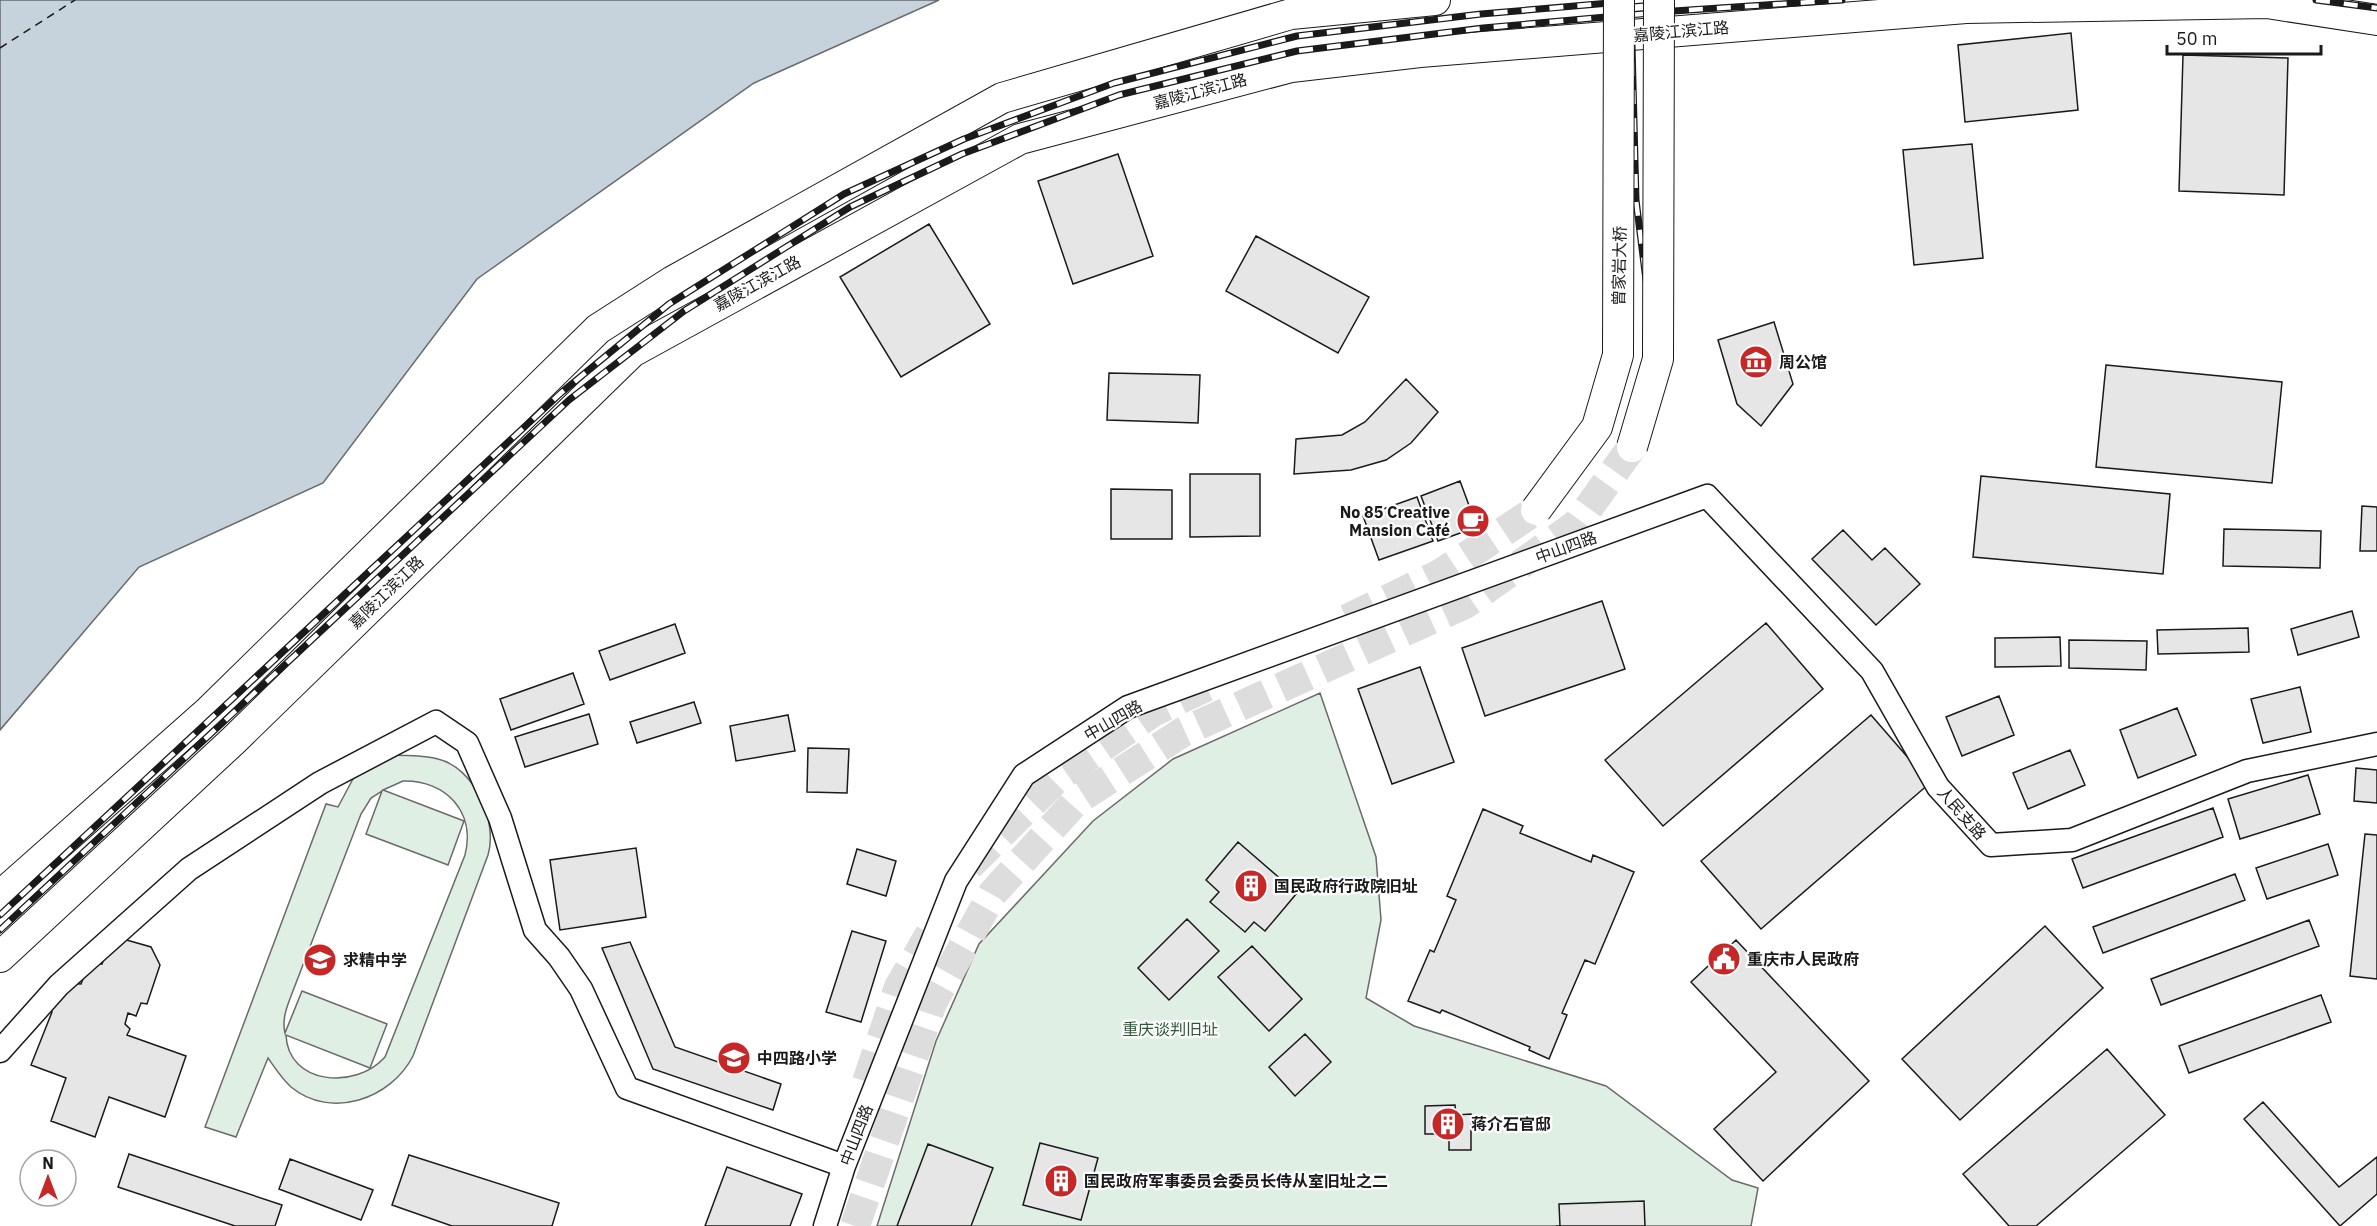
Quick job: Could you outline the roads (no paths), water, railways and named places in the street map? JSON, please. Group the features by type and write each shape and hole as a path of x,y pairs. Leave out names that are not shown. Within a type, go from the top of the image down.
{"main road":[{"path":"0,896 209,711 598,329 673,281 1002,98 1291,14 1435,0"},
{"name":"曾家岩大桥","path":"1536,510 1597,427 1618,355 1619,0"},
{"path":"1632,447 1658,359 1659,0"},
{"name":"嘉陵江滨江路","path":"0,957 234,740 632,352 1020,139 1291,67 1432,51 1966,8 2267,3 2377,20"}],"street":[{"name":"人民支路","path":"1707,496 1872,671 1938,787 1991,845 2072,840 2247,771 2377,744"},
{"name":"中山四路","path":"825,1226 844,1166 956,881 1024,775 1128,707 1707,496"},
{"path":"0,1051 59,985 189,869 320,783 436,722 467,743 500,818 535,930 559,957 581,989 627,1088 844,1166"}],"tunnel":[{"path":"855,1226 932,1003 993,893 1077,800 1183,732 1465,604 1577,524 1632,447"},
{"path":"1347,619 1440,574 1536,510"},
{"path":"969,866 1057,778 1153,712 1212,684"},
{"path":"867,1082 899,987 930,934"}],"railway":[{"path":"0,915 562,392 669,304 844,194 964,139 1114,83 1297,36 1481,14 1645,0"},
{"path":"0,930 569,400 684,311 850,207 962,154 1119,95 1297,51 1483,28 1674,11 1842,0"},
{"path":"2316,0 2377,8"},
{"path":"1631,6 1636,200 1646,280"},
{"path":"1648,6 1649,142 1663,285"}],"place":[{"name":"周公馆","path":"1756,362"},
{"name":"No 85 Creative Mansion Café","path":"1473,521"},
{"name":"国民政府行政院旧址","path":"1251,886"},
{"name":"重庆市人民政府","path":"1724,959"},
{"name":"求精中学","path":"320,960"},
{"name":"中四路小学","path":"734,1058"},
{"name":"蒋介石官邸","path":"1448,1124"},
{"name":"国民政府军事委员会委员长侍从室旧址之二","path":"1061,1181"}],"park label":[{"name":"重庆谈判旧址","path":"1170,1029"}]}
